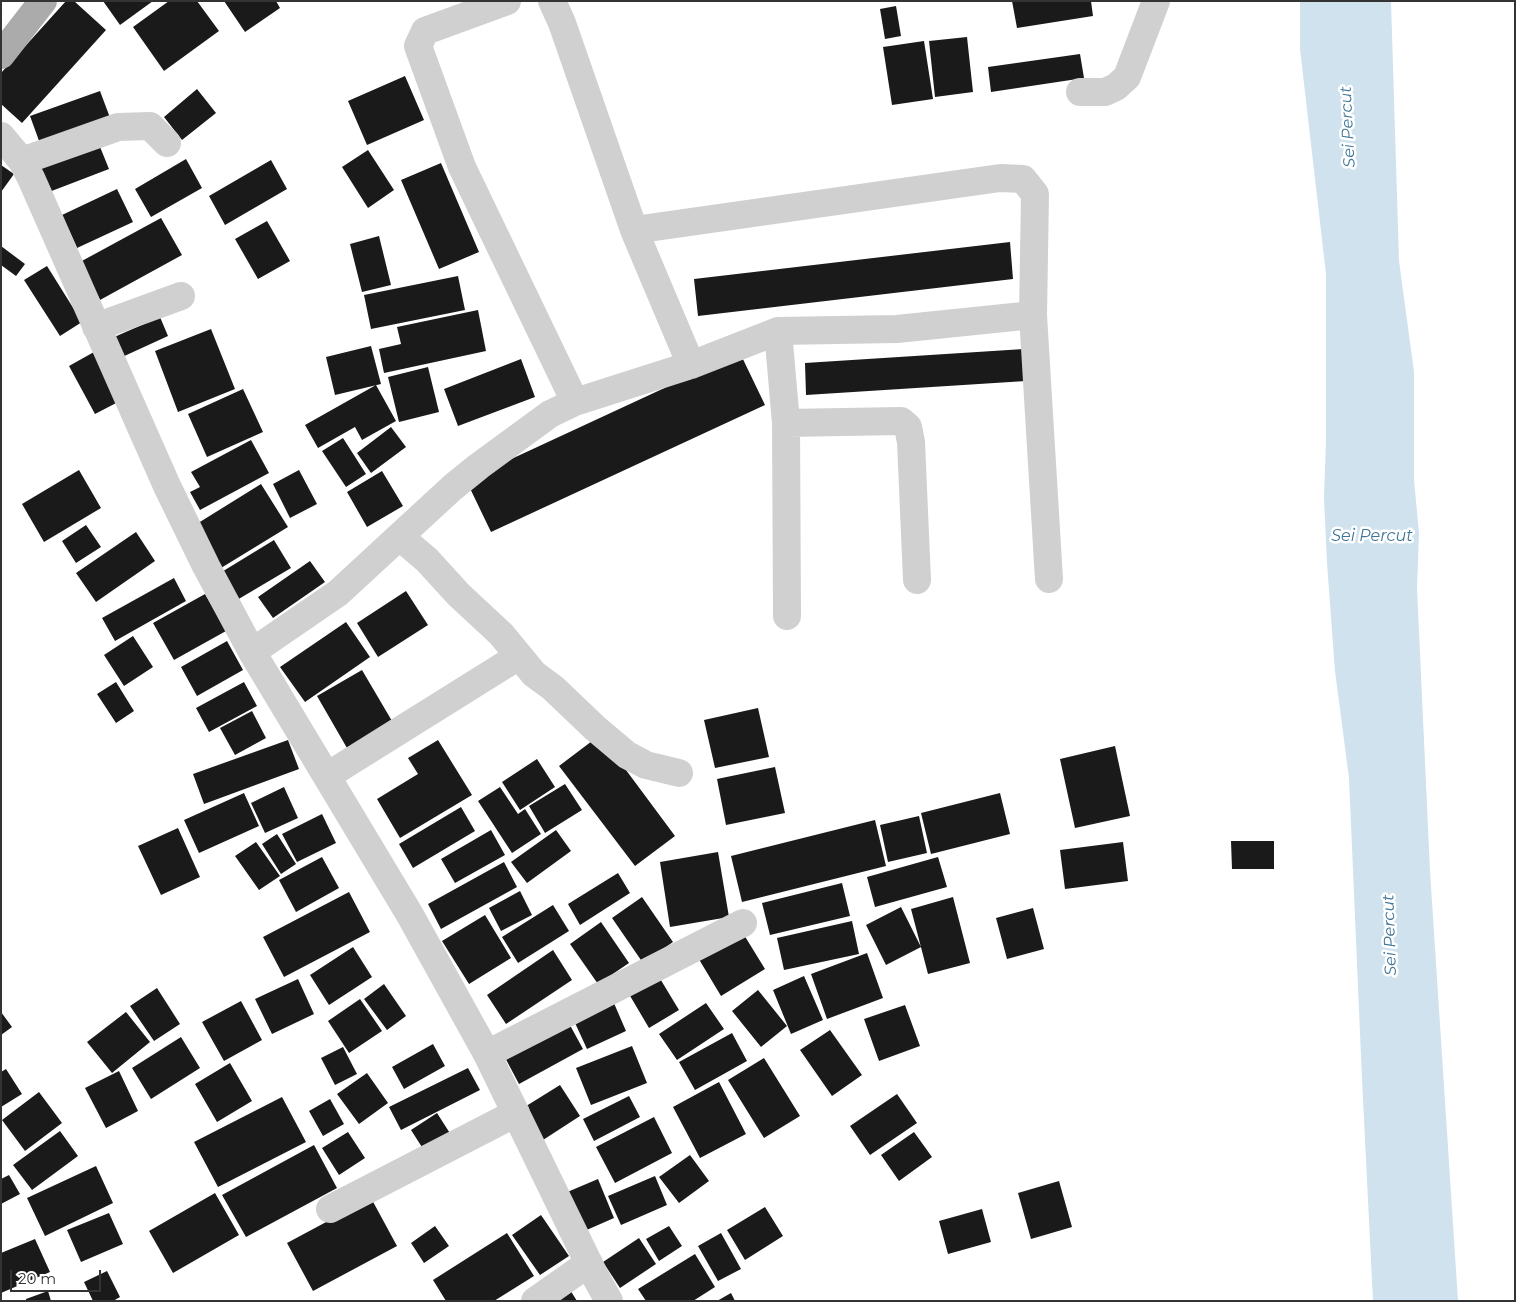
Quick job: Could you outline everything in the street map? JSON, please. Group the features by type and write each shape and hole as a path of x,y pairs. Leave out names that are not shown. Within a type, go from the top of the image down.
{"main road":[{"path":"1,55 43,1"}],"street":[{"path":"507,1 426,31 418,46 462,167 574,402"},
{"path":"552,1 562,23 634,230 691,365"},
{"path":"1080,92 1105,92 1116,87 1127,77 1156,1"},
{"path":"22,161 118,128 150,126 167,143"},
{"path":"1,136 22,161 32,178 166,486 206,566 252,652 410,915 487,1054 608,1301"},
{"path":"634,230 1000,178 1023,179 1035,194 1033,315 1049,580"},
{"path":"96,327 181,296"},
{"path":"252,652 338,593 453,487 479,466 550,414 574,402 691,365 778,331 898,329 1033,315"},
{"path":"778,331 786,423 787,616"},
{"path":"786,423 901,421 908,427 911,442 917,580"},
{"path":"400,536 427,560 459,595 501,634 534,674 553,688 595,728 627,755 646,766 679,772"},
{"path":"327,776 519,656"},
{"path":"487,1054 743,923"},
{"path":"330,1209 516,1113"},
{"path":"535,1301 589,1263"}],"water":[{"name":"Sei Percut","path":"1300,1 1391,1 1399,261 1414,372 1414,480 1419,533 1417,588 1430,871 1458,1301 1373,1301 1349,778 1335,671 1324,498 1326,274 1300,49"}],"building":[{"path":"66,1 74,1 106,30 22,123 1,104 1,73"},
{"path":"103,1 153,1 120,25"},
{"path":"169,1 197,1 219,31 164,71 133,27"},
{"path":"224,1 276,1 280,8 245,32"},
{"path":"1012,1 1091,1 1093,16 1017,28"},
{"path":"896,6 901,36 885,39 880,9"},
{"path":"967,37 973,92 935,97 929,41"},
{"path":"924,41 933,99 892,105 883,47"},
{"path":"1080,54 1084,78 991,92 988,67"},
{"path":"405,76 424,120 367,145 348,101"},
{"path":"197,89 216,113 182,140 164,117"},
{"path":"100,91 112,123 42,149 30,116"},
{"path":"96,137 109,169 49,192 37,161"},
{"path":"368,150 394,190 368,208 342,167"},
{"path":"186,159 202,188 151,217 135,189"},
{"path":"271,160 287,189 225,225 209,196"},
{"path":"441,163 479,252 439,269 401,180"},
{"path":"1,165 14,174 1,192"},
{"path":"117,189 133,222 77,248 62,215"},
{"path":"161,218 182,255 100,300 80,262"},
{"path":"267,221 290,261 258,279 235,239"},
{"path":"379,236 391,285 362,292 350,244"},
{"path":"1010,242 1013,279 698,316 694,279"},
{"path":"1,246 25,264 16,276 1,265"},
{"path":"47,266 82,322 60,336 24,280"},
{"path":"458,276 465,310 371,329 364,295"},
{"path":"478,310 486,351 384,373 379,349 401,344 397,327"},
{"path":"160,317 168,336 120,358 112,338"},
{"path":"211,329 235,389 178,412 155,351"},
{"path":"371,346 381,384 335,395 326,357"},
{"path":"1024,349 1026,381 806,395 805,363"},
{"path":"94,352 120,401 95,414 69,366"},
{"path":"740,353 765,405 491,532 466,480"},
{"path":"521,359 535,397 458,426 444,389"},
{"path":"428,367 439,412 399,422 388,377"},
{"path":"376,385 396,421 362,440 355,427 318,448 305,425"},
{"path":"243,389 263,432 207,457 188,414"},
{"path":"391,427 406,447 371,473 357,453"},
{"path":"343,438 366,474 346,487 322,451"},
{"path":"251,440 269,473 200,510 190,492 200,487 191,472"},
{"path":"79,470 101,508 44,542 22,504"},
{"path":"299,470 317,504 290,518 273,484"},
{"path":"382,471 403,506 367,527 347,492"},
{"path":"261,484 288,527 221,568 195,525"},
{"path":"86,525 101,547 76,563 62,541"},
{"path":"136,532 155,561 96,602 76,573"},
{"path":"274,540 291,568 237,600 220,573"},
{"path":"310,561 325,582 273,618 258,597"},
{"path":"174,578 186,601 115,641 102,618"},
{"path":"406,591 428,625 378,657 357,623"},
{"path":"205,594 226,631 174,660 153,623"},
{"path":"346,622 370,657 305,702 280,667"},
{"path":"133,636 153,667 124,686 104,655"},
{"path":"227,641 243,670 197,696 181,667"},
{"path":"362,670 392,721 347,748 317,696"},
{"path":"116,682 134,711 116,723 97,694"},
{"path":"244,682 257,706 209,732 196,708"},
{"path":"758,708 769,757 715,768 704,720"},
{"path":"252,711 266,738 235,755 220,728"},
{"path":"600,735 675,836 635,866 559,766"},
{"path":"288,740 299,769 204,804 193,774"},
{"path":"438,740 472,795 400,838 377,799 418,774 408,758"},
{"path":"1115,746 1130,816 1075,828 1060,759"},
{"path":"537,759 555,787 520,810 502,782"},
{"path":"775,767 785,813 726,825 717,779"},
{"path":"565,784 582,810 545,833 529,806"},
{"path":"284,787 298,818 265,833 251,803"},
{"path":"500,787 518,814 525,809 541,834 512,853 478,801"},
{"path":"244,793 259,826 199,853 184,820"},
{"path":"1000,793 1010,834 931,854 921,813"},
{"path":"461,807 475,831 413,868 399,844"},
{"path":"322,814 336,843 297,862 282,834"},
{"path":"919,816 927,853 888,862 880,825"},
{"path":"875,820 886,866 742,902 731,856"},
{"path":"178,828 200,877 161,895 138,846"},
{"path":"491,830 505,855 455,883 441,859"},
{"path":"556,830 571,851 527,883 511,862"},
{"path":"277,834 296,864 281,874 262,844"},
{"path":"1231,841 1274,841 1274,869 1232,869"},
{"path":"256,842 280,876 259,890 235,856"},
{"path":"1123,842 1128,881 1065,889 1060,850"},
{"path":"718,852 729,917 670,927 660,862"},
{"path":"322,857 339,888 296,912 279,880"},
{"path":"938,857 947,887 875,907 867,877"},
{"path":"504,862 517,887 441,929 428,904"},
{"path":"618,873 630,893 580,925 568,904"},
{"path":"842,883 850,916 770,935 762,903"},
{"path":"520,891 532,915 501,931 489,908"},
{"path":"349,892 370,932 284,977 263,937"},
{"path":"642,897 673,942 643,963 612,918"},
{"path":"953,897 970,963 928,974 911,909"},
{"path":"553,905 569,931 518,963 502,937"},
{"path":"901,907 921,947 886,965 866,925"},
{"path":"1033,908 1044,949 1007,959 996,918"},
{"path":"485,915 511,958 469,984 442,941"},
{"path":"852,921 859,954 784,970 777,938"},
{"path":"601,922 629,963 598,984 570,944"},
{"path":"741,930 765,969 721,996 697,956"},
{"path":"353,947 372,977 329,1005 310,975"},
{"path":"553,950 572,980 506,1024 487,995"},
{"path":"867,953 883,998 827,1019 811,974"},
{"path":"656,972 679,1010 649,1028 626,989"},
{"path":"804,976 823,1020 791,1034 773,990"},
{"path":"298,979 314,1014 272,1034 255,999"},
{"path":"384,984 406,1016 387,1030 364,999"},
{"path":"157,988 180,1024 154,1041 130,1006"},
{"path":"758,990 787,1026 761,1047 732,1011"},
{"path":"610,994 626,1031 587,1049 570,1012"},
{"path":"360,999 382,1031 349,1053 328,1021"},
{"path":"241,1001 262,1040 224,1061 202,1022"},
{"path":"706,1003 724,1029 677,1060 659,1034"},
{"path":"905,1005 920,1046 879,1061 864,1019"},
{"path":"1,1012 12,1027 1,1035"},
{"path":"126,1012 150,1042 112,1073 87,1042"},
{"path":"565,1016 583,1049 519,1084 501,1050"},
{"path":"830,1030 862,1075 832,1096 800,1050"},
{"path":"732,1033 747,1061 695,1090 679,1062"},
{"path":"181,1037 200,1068 151,1099 132,1068"},
{"path":"433,1044 445,1066 404,1089 392,1067"},
{"path":"632,1046 647,1083 591,1105 576,1068"},
{"path":"343,1047 357,1074 335,1085 321,1058"},
{"path":"764,1058 800,1116 764,1138 728,1080"},
{"path":"230,1063 252,1101 217,1122 195,1084"},
{"path":"468,1068 480,1090 401,1130 389,1107"},
{"path":"6,1069 22,1094 1,1107 1,1072"},
{"path":"119,1071 138,1111 106,1128 85,1088"},
{"path":"367,1073 388,1103 359,1124 337,1094"},
{"path":"719,1082 746,1134 700,1158 673,1107"},
{"path":"560,1085 580,1116 543,1140 523,1108"},
{"path":"39,1092 62,1123 25,1151 2,1120"},
{"path":"897,1094 917,1123 870,1155 850,1126"},
{"path":"629,1096 640,1117 594,1141 583,1119"},
{"path":"282,1097 306,1142 218,1187 194,1142"},
{"path":"330,1099 344,1124 323,1136 309,1111"},
{"path":"437,1113 453,1138 427,1155 411,1130"},
{"path":"654,1117 672,1153 615,1183 596,1147"},
{"path":"60,1131 78,1156 32,1190 13,1165"},
{"path":"348,1132 365,1158 339,1175 322,1148"},
{"path":"914,1132 932,1157 899,1181 881,1155"},
{"path":"314,1145 337,1188 246,1237 222,1195"},
{"path":"690,1155 709,1181 679,1203 659,1177"},
{"path":"96,1166 113,1203 45,1236 27,1198"},
{"path":"9,1175 20,1194 1,1204 1,1179"},
{"path":"655,1176 667,1205 621,1225 608,1196"},
{"path":"598,1179 614,1218 582,1232 565,1193"},
{"path":"1059,1181 1072,1227 1031,1239 1018,1193"},
{"path":"215,1193 239,1235 173,1273 149,1231"},
{"path":"371,1198 397,1246 313,1291 287,1243"},
{"path":"765,1207 783,1236 745,1260 727,1230"},
{"path":"982,1209 991,1242 948,1254 939,1221"},
{"path":"109,1213 123,1244 81,1262 67,1230"},
{"path":"541,1215 569,1256 540,1275 512,1235"},
{"path":"435,1226 449,1246 424,1263 411,1243"},
{"path":"669,1226 682,1246 659,1261 646,1239"},
{"path":"507,1233 534,1276 494,1301 446,1301 433,1280"},
{"path":"721,1233 741,1269 718,1281 698,1246"},
{"path":"639,1238 656,1264 620,1288 603,1262"},
{"path":"35,1239 50,1272 1,1293 1,1253"},
{"path":"695,1254 715,1287 693,1301 646,1301 638,1289"},
{"path":"107,1271 120,1297 113,1301 93,1301 84,1282"},
{"path":"567,1285 577,1301 542,1301"},
{"path":"48,1291 51,1301 26,1301 26,1299"},
{"path":"731,1293 735,1301 717,1301"}]}
